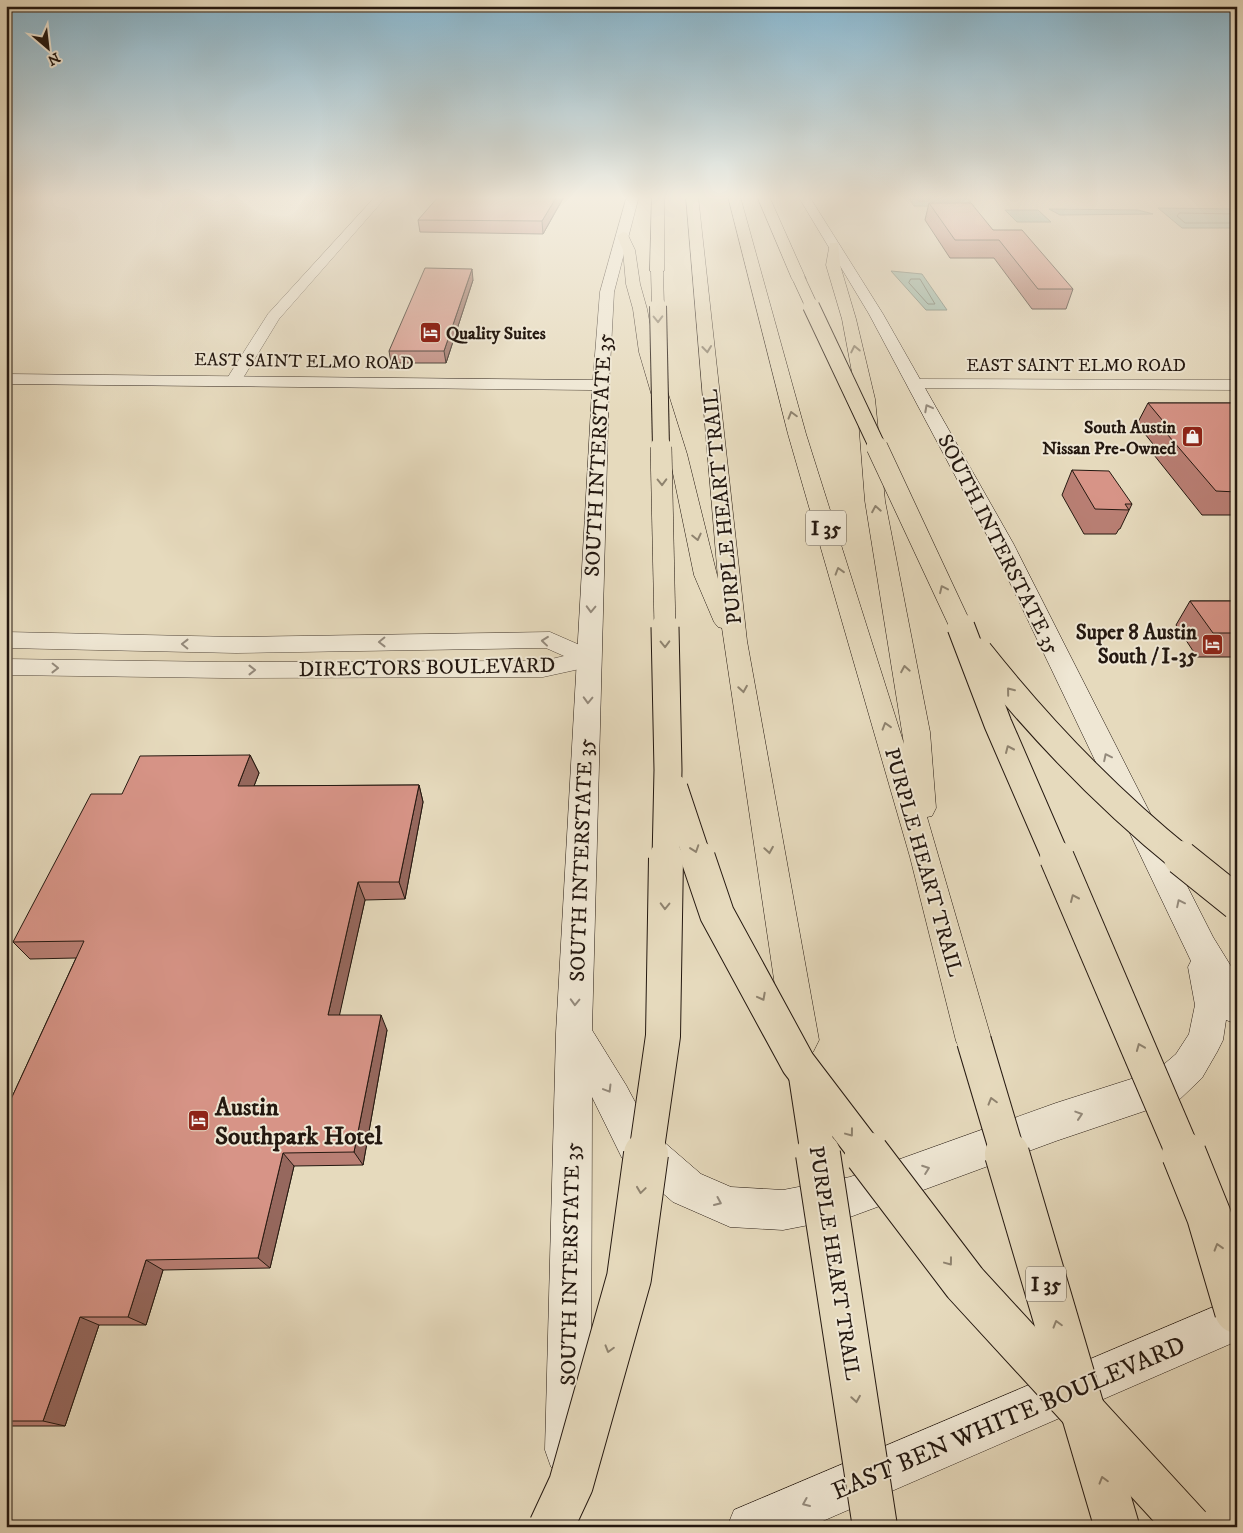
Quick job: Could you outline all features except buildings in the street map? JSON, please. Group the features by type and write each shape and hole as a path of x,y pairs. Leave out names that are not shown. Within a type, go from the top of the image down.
{"highway":[{"path":"631,268 647,352 678,454 705,576 735,641"},
{"path":"551,1527 571,1484 629,1278 662,1036 668,770 657,268"},
{"name":"PURPLE HEART TRAIL","path":"699,268 735,641 801,1040 875,1527"},
{"name":"PURPLE HEART TRAIL","path":"753,268 795,424 925,857 974,1041 1117,1527"},
{"path":"795,268 964,634 998,724 1137,1041 1208,1216 1237,1311"},
{"path":"834,268 849,319 866,399 875,501 917,732 925,857"},
{"path":"964,634 1036,724 1082,771 1119,806 1237,903"},
{"path":"668,770 717,914 798,1063 965,1283 1189,1527"}],"main road":[{"path":"234,380 277,312 317,268"},
{"name":"SOUTH INTERSTATE 35","path":"567,1527 574,1033 601,385 607,292 614,268"},
{"name":"SOUTH INTERSTATE 35","path":"847,268 915,384 1002,543 1201,947 1237,1008"},
{"name":"EAST SAINT ELMO ROAD","path":"6,379 601,385"},
{"name":"EAST SAINT ELMO ROAD","path":"915,384 1237,385"},
{"name":"DIRECTORS BOULEVARD","path":"6,640 236,645 550,640 589,659"},
{"path":"224,670 236,645"},
{"name":"DIRECTORS BOULEVARD","path":"6,667 224,670 543,669 589,659"},
{"path":"574,1033 614,1098 636,1144 687,1188 730,1207 783,1210 850,1197 1056,1122 1168,1086 1189,1066 1205,1040 1212,1005 1201,947"},
{"name":"EAST BEN WHITE BOULEVARD","path":"751,1527 1237,1319"}],"water":[{"path":"891,271 922,274 947,310 926,310"}],"place":[{"name":"Quality Suites","path":"430,333"},
{"name":"South Austin Nissan Pre-Owned","path":"1192,437"},
{"name":"Super 8 Austin South / I-35","path":"1213,644"},
{"name":"Austin Southpark Hotel","path":"199,1120"}]}
